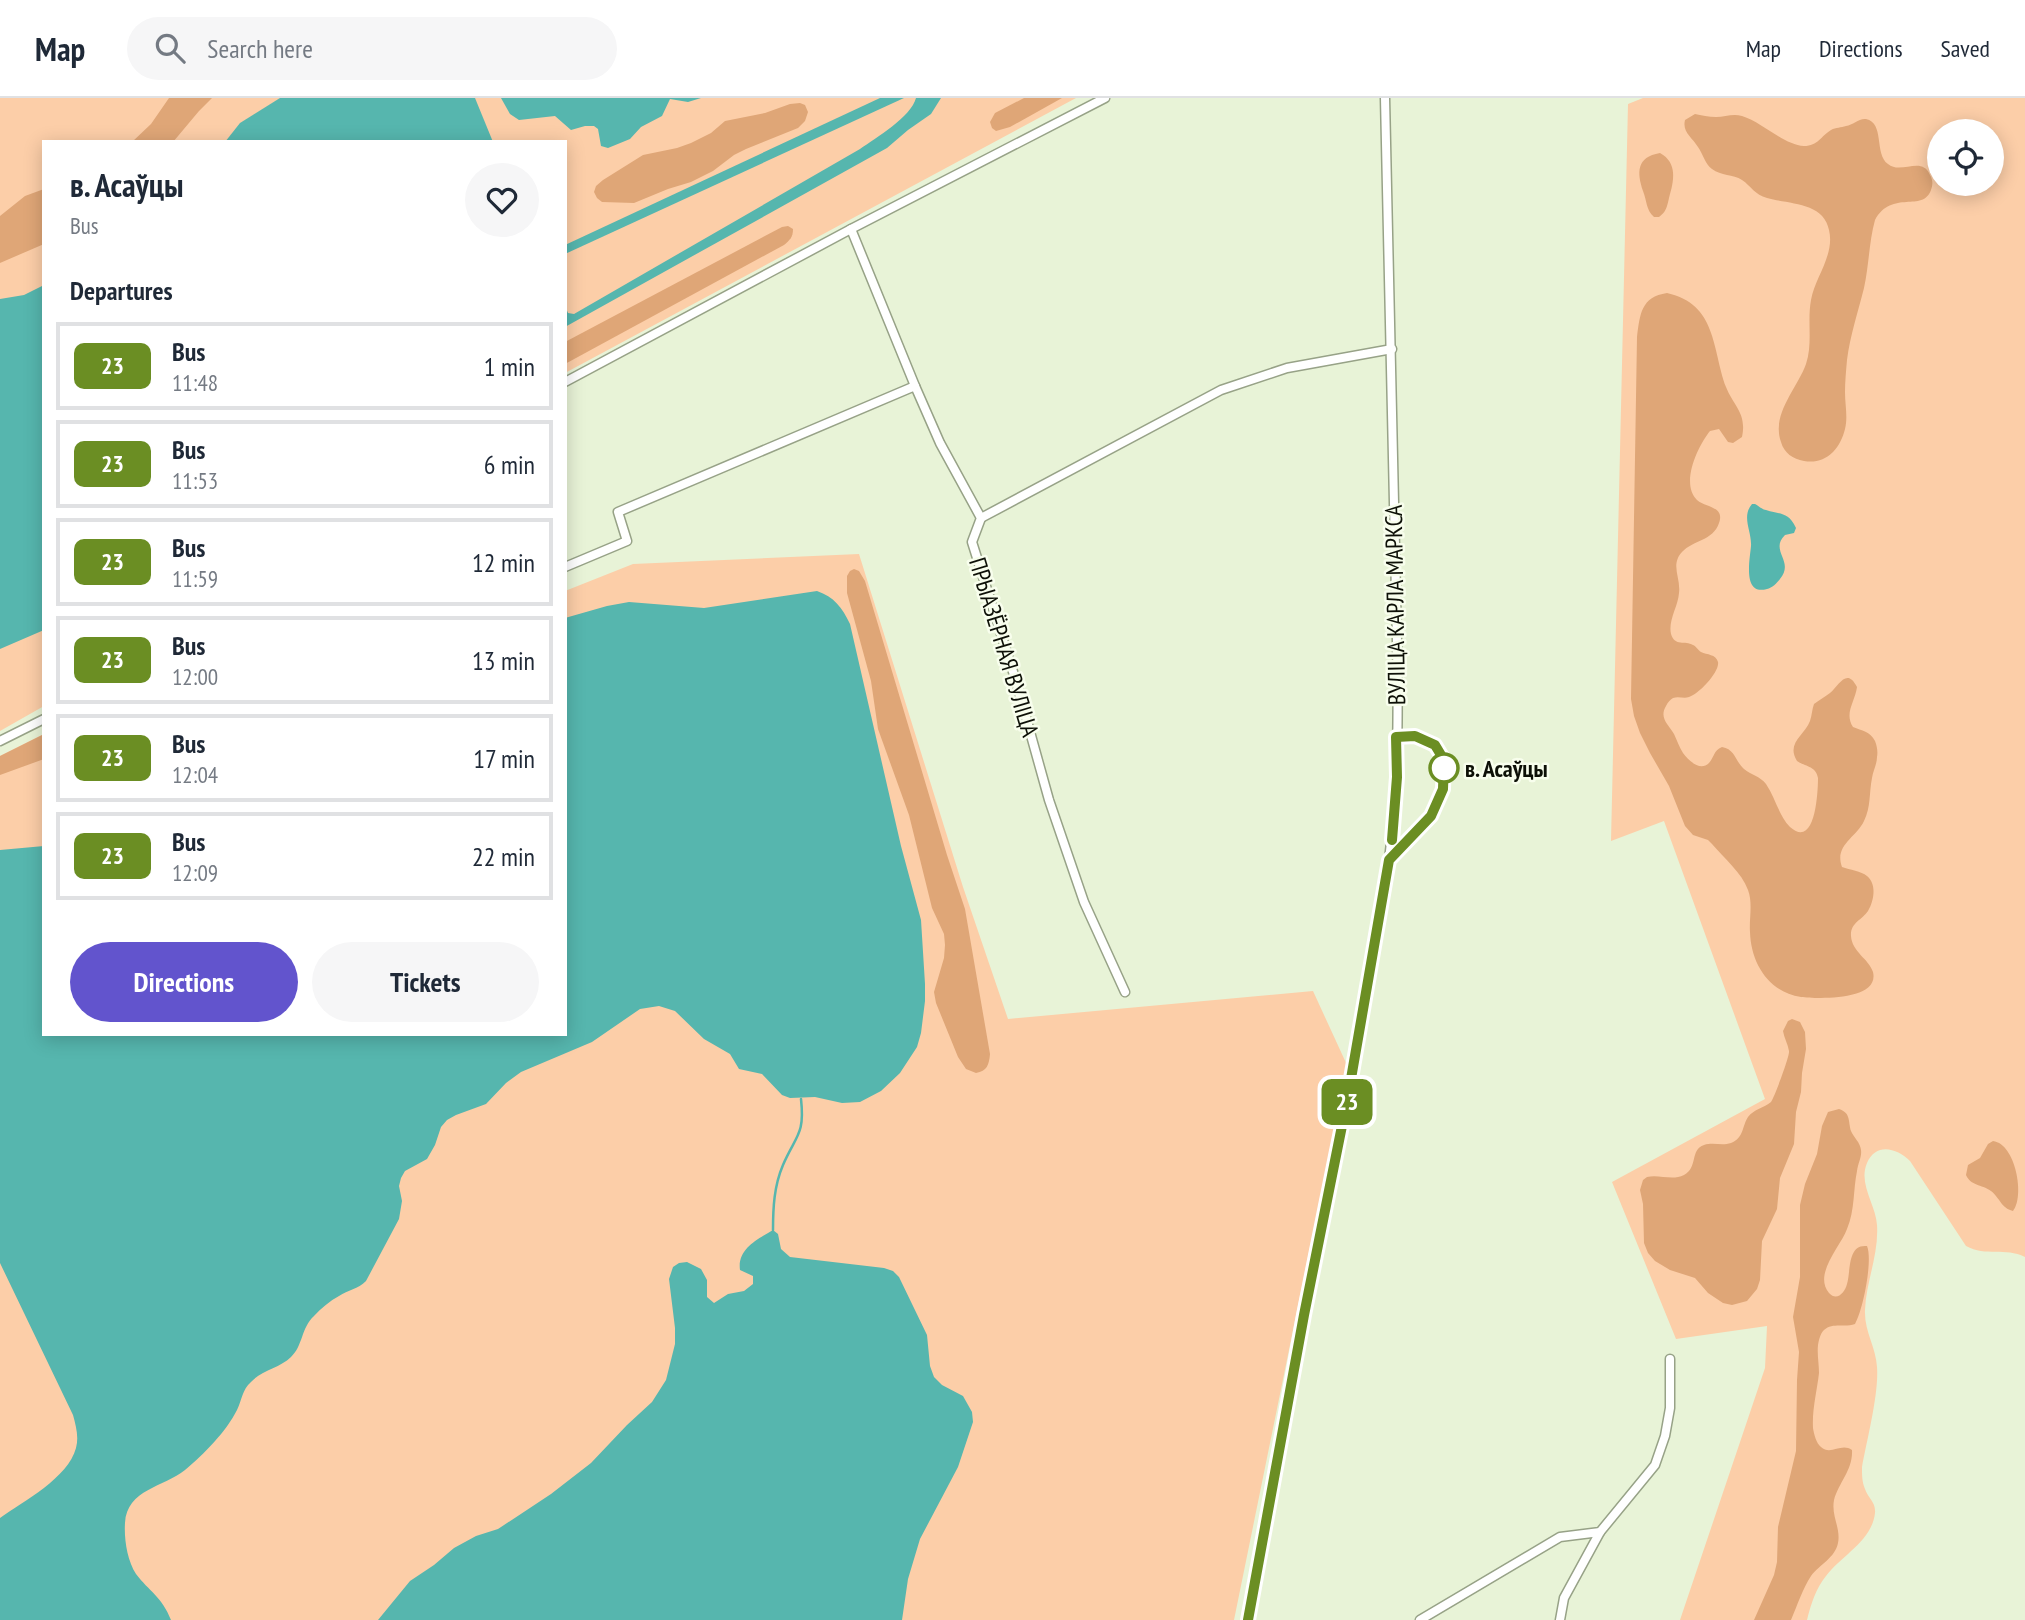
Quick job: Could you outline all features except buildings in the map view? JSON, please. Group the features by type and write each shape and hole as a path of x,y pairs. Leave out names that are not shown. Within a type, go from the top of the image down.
{"street":[{"path":"567,382 851,229 1105,98"},
{"name":"ВУЛІЦА КАРЛА МАРКСА","path":"1248,1620 1350,1083 1394,821 1397,777 1396,621 1385,98"},
{"path":"851,229 940,443 981,518 1221,390 1287,368 1392,349"},
{"path":"567,566 627,541 618,512 915,386"},
{"name":"ПРЫАЗЁРНАЯ ВУЛІЦА","path":"981,518 972,542 1015,678 1049,800 1084,902 1125,992"},
{"path":"0,741 42,720"},
{"path":"1560,1620 1564,1598 1600,1532 1655,1465 1665,1436 1670,1408 1670,1359"},
{"path":"1420,1620 1560,1537 1600,1532"}],"shaded area":[{"path":"0,98 1076,98 567,372 567,140 42,140 42,707 0,731"},
{"path":"169,98 212,98 175,140 134,140 151,124"},
{"path":"1024,98 1062,98 1010,127 996,131 992,128 990,122 995,113"},
{"path":"1643,98 2025,98 2025,1257 1981,1251 1966,1246 1910,1161 1887,1149 1871,1156 1867,1163 1865,1179 1876,1217 1877,1236 1865,1318 1876,1360 1877,1378 1862,1478 1875,1513 1873,1523 1862,1540 1822,1581 1807,1620 1680,1620 1765,1368 1767,1326 1676,1339 1612,1182 1765,1099 1664,821 1611,841 1628,104"},
{"path":"800,103 805,105 808,112 805,121 798,128 734,155 713,171 691,182 634,203 602,202 594,192 603,180 643,155 691,143 711,133 725,121"},
{"path":"1695,114 1713,117 1742,116 1789,142 1809,146 1833,129 1866,119 1872,122 1878,132 1881,153 1888,164 1899,168 1922,166 1927,171 1927,197 1890,205 1875,220 1864,288 1847,360 1845,429 1835,450 1820,460 1804,461 1790,455 1782,446 1779,422 1808,356 1811,300 1829,248 1826,221 1813,209 1763,197 1738,178 1712,169 1688,134 1685,120"},
{"path":"1660,153 1670,162 1673,179 1666,209 1659,217 1654,217 1647,205 1639,172 1646,158"},
{"path":"42,190 42,245 0,263 0,216 25,196"},
{"path":"782,227 793,229 784,245 567,363 567,341"},
{"path":"1667,293 1695,307 1704,318 1726,387 1741,416 1743,429 1742,437 1733,443 1728,442 1719,429 1710,431 1690,475 1692,493 1697,500 1717,510 1720,517 1716,529 1708,537 1687,548 1679,557 1676,567 1679,593 1671,634 1675,640 1695,646 1701,652 1715,657 1718,666 1698,692 1689,697 1675,697 1670,700 1664,710 1664,717 1683,753 1691,762 1698,766 1706,765 1722,747 1730,750 1744,769 1766,784 1790,827 1799,832 1805,831 1814,816 1818,778 1813,769 1797,761 1794,755 1795,744 1810,721 1814,704 1846,678 1853,681 1857,687 1850,712 1851,722 1853,727 1871,735 1877,753 1866,816 1843,847 1840,859 1842,867 1867,876 1873,888 1870,907 1851,932 1854,947 1873,972 1873,981 1858,993 1833,998 1801,997 1780,989 1764,975 1751,944 1750,900 1742,878 1708,840 1693,835 1685,826 1669,786 1640,733 1634,716 1631,699 1637,337 1643,308 1652,298"},
{"path":"859,554 963,887 1008,1019 1313,991 1347,1065 1234,1620 0,1620 0,756 42,735 42,1036 567,1036 567,590 633,564"},
{"path":"854,569 859,571 865,581 965,909 990,1054 987,1067 976,1073 966,1069 958,1057 936,1003 934,992 944,958 944,934 932,908 909,815 878,729 871,681 847,593 847,576"},
{"path":"42,735 42,760 0,775 0,756"},
{"path":"1792,1019 1800,1022 1805,1032 1806,1049 1794,1144 1780,1178 1777,1209 1762,1241 1757,1289 1747,1301 1732,1305 1723,1303 1708,1293 1695,1278 1670,1270 1648,1253 1644,1243 1640,1190 1647,1177 1684,1175 1691,1168 1700,1147 1735,1141 1741,1135 1750,1114 1771,1102 1789,1054 1783,1031"},
{"path":"1839,1109 1847,1115 1861,1153 1850,1222 1824,1277 1829,1293 1835,1297 1844,1290 1856,1249 1867,1246 1869,1262 1864,1297 1855,1324 1824,1330 1818,1345 1819,1373 1813,1421 1816,1438 1819,1445 1825,1449 1844,1447 1852,1450 1848,1470 1834,1500 1838,1543 1834,1553 1808,1581 1791,1620 1754,1620 1774,1575 1778,1527 1796,1451 1799,1352 1793,1317 1800,1277 1800,1205 1817,1154 1822,1126 1828,1112"},
{"path":"1993,1141 2008,1151 2013,1161 2018,1195 2013,1211 2006,1208 1991,1191 1973,1183 1966,1175 1968,1165 1980,1158 1988,1144"}],"water":[{"path":"280,98 475,98 492,140 227,140 240,123"},
{"path":"501,98 701,98 688,102 670,99 662,116 641,127 630,139 608,148 601,146 598,129 594,126 571,130 555,116 519,120 510,114"},
{"path":"880,98 904,98 567,253 567,244"},
{"path":"916,98 941,98 931,114 887,148 567,326 567,311 574,314 860,149 900,120"},
{"path":"42,286 42,631 0,649 0,299 24,295"},
{"path":"1752,504 1787,516 1796,528 1794,533 1785,535 1781,541 1784,573 1776,584 1767,589 1759,590 1754,587 1749,575 1751,540 1747,514"},
{"path":"817,591 837,603 850,624 901,846 921,920 925,1001 921,1033 917,1047 900,1073 881,1091 860,1102 842,1103 815,1097 790,1098 782,1095 762,1074 739,1069 730,1054 704,1039 675,1011 659,1006 640,1009 592,1042 521,1072 486,1104 447,1120 441,1127 427,1159 405,1171 399,1186 402,1201 399,1219 366,1281 323,1307 310,1321 295,1353 248,1385 227,1426 200,1457 185,1470 148,1490 132,1503 125,1523 130,1562 136,1574 164,1605 171,1620 0,1620 0,1518 55,1479 71,1459 77,1440 73,1415 0,1263 0,850 42,846 42,1036 567,1036 567,617 629,602 704,608"},
{"path":"773,1230 778,1234 781,1249 790,1257 893,1271 899,1277 927,1335 930,1366 934,1377 942,1385 963,1396 972,1412 973,1422 958,1467 920,1539 908,1579 902,1620 378,1620 410,1581 454,1548 476,1536 498,1529 551,1494 591,1463 652,1402 666,1380 675,1344 669,1279 673,1267 687,1262 701,1269 707,1280 707,1297 714,1303 728,1294 744,1291 753,1284 753,1276 740,1270 742,1256 745,1250"}],"waterway":[{"path":"773,1230 776,1189 783,1165 800,1128 801,1099"}],"bus line":[{"name":"23","path":"1248,1620 1304,1315 1348,1096 1389,860 1431,816 1443,789 1444,760 1435,745 1415,736 1396,737 1397,777 1392,840"}],"place":[{"name":"в. Асаўцы","path":"1444,768"}]}
